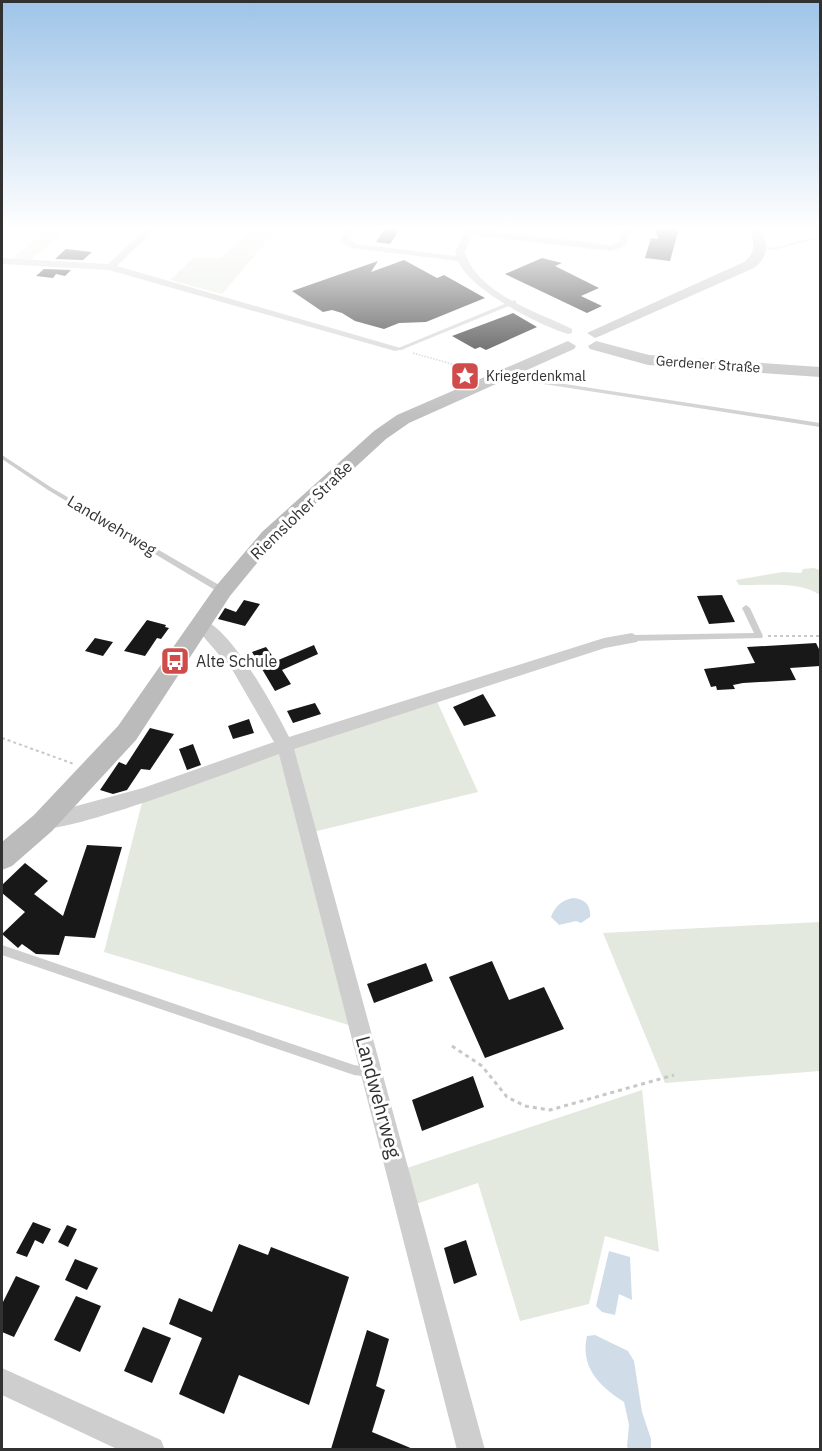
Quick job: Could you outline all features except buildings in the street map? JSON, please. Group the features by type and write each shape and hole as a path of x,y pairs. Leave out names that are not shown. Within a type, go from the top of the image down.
{"main road":[{"path":"596,339 686,296"},
{"name":"Gerdener Straße","path":"568,338 585,329 596,339 648,360 820,372"},
{"name":"Riemsloher Straße","path":"2,858 43,822 97,768 127,733 223,591 269,536 380,435 403,419 568,338"}],"street":[{"path":"211,296 399,349"},
{"path":"502,296 568,338"},
{"name":"Landwehrweg","path":"201,624 215,635 241,671 285,745 471,1449"},
{"path":"43,822 61,820 144,795 285,745 604,644 632,638"},
{"path":"2,1381 151,1449"}],"lane":[{"path":"399,349 514,302"},
{"path":"493,375 820,426"},
{"name":"Landwehrweg","path":"2,457 50,489 223,591"},
{"path":"632,638 759,636 746,608"},
{"path":"2,950 354,1070 373,1072"}],"path":[{"path":"399,349 493,375"},
{"path":"759,636 820,636"},
{"path":"2,738 80,766 97,768"},
{"path":"452,1046 482,1066 507,1097 525,1106 550,1110 674,1075"}],"shaded area":[{"path":"803,569 820,570 820,595 802,587 739,585 736,580 783,572 801,573"},
{"path":"435,697 478,792 309,833 362,1029 104,952 144,795"},
{"path":"573,898 586,903 590,917 581,923 576,921 559,925 551,917 553,913 559,904"},
{"path":"820,922 820,1071 665,1083 603,933"},
{"path":"642,1090 659,1252 605,1236 589,1304 520,1321 478,1183 407,1207 398,1171"},
{"path":"609,1251 630,1257 632,1300 619,1294 615,1315 602,1312 596,1306"},
{"path":"595,1335 628,1351 634,1361 642,1412 651,1439 651,1449 627,1447 629,1425 624,1402 599,1382 586,1357 587,1336"}],"place":[{"name":"Kriegerdenkmal","path":"465,376"},
{"name":"Alte Schule","path":"175,661"}]}
